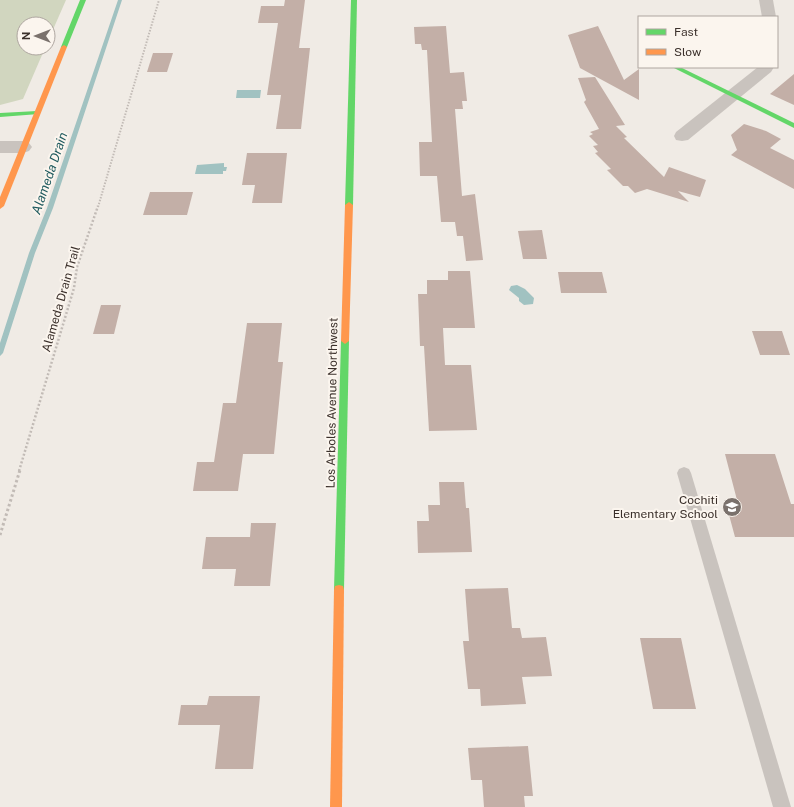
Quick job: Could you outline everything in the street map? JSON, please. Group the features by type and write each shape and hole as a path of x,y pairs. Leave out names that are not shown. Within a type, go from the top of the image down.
{"street":[{"path":"0,206 83,0"},
{"name":"Los Arboles Avenue Northwest","path":"336,807 340,531 354,0"},
{"path":"766,0 769,16"},
{"path":"677,68 794,126"},
{"path":"682,136 766,68"},
{"path":"0,114 37,113"},
{"path":"0,147 23,147"}],"lane":[{"path":"684,473 782,807"}],"path":[{"name":"Alameda Drain Trail","path":"0,535 74,288 77,267 90,232 115,151 158,0"}],"green space":[{"path":"0,0 66,0 56,23 56,16 16,16 16,56 42,56 23,99 0,105"}],"water":[{"path":"237,90 261,90 260,98 236,98"},
{"path":"224,163 224,167 227,167 226,171 223,171 223,174 195,174 197,165"},
{"path":"517,285 525,289 534,298 533,304 524,305 519,301 519,298 509,290 511,286"}],"building":[{"path":"285,0 305,0 299,48 310,48 301,129 276,129 281,95 267,95 278,23 258,23 261,6 284,6"},
{"path":"446,26 450,73 464,72 467,101 462,101 463,109 455,109 462,196 475,194 483,260 466,261 463,236 457,236 455,222 441,222 437,176 420,176 419,142 432,142 427,50 422,50 421,44 415,44 414,27"},
{"path":"598,26 624,80 639,69 639,100 580,68 568,35"},
{"path":"153,53 173,53 167,72 147,72"},
{"path":"794,74 794,105 770,94"},
{"path":"595,77 625,125 616,126 627,137 624,138 664,177 669,167 706,180 700,197 678,191 689,202 647,189 635,193 628,186 623,186 607,170 611,169 595,153 598,152 593,146 598,145 589,136 593,134 590,132 599,129 584,102 586,100 578,78"},
{"path":"744,124 766,131 781,139 770,148 794,160 794,189 731,155 737,150 731,135"},
{"path":"247,153 287,153 282,203 252,203 255,185 242,185"},
{"path":"150,192 193,192 187,215 143,215"},
{"path":"542,230 547,259 523,259 518,231"},
{"path":"448,271 470,271 475,328 443,328 445,365 471,365 477,430 429,431 424,346 420,346 418,294 427,294 427,280 448,280"},
{"path":"558,272 602,272 607,293 561,293"},
{"path":"101,305 121,305 114,334 93,334"},
{"path":"247,323 282,323 278,362 283,362 274,454 243,454 238,491 193,491 197,462 214,462 223,403 236,403"},
{"path":"752,331 782,331 790,355 760,355"},
{"path":"725,454 775,454 791,504 794,504 794,537 735,537 725,500 737,500"},
{"path":"439,482 464,482 466,508 469,508 472,552 418,553 417,521 429,521 428,505 440,505"},
{"path":"251,523 276,523 270,586 234,586 236,569 202,569 206,537 250,537"},
{"path":"508,588 512,628 520,628 522,638 546,637 552,676 522,677 526,704 481,706 480,689 468,689 463,641 469,641 465,589"},
{"path":"640,638 681,638 696,709 653,709"},
{"path":"209,696 260,696 253,769 215,769 220,725 178,725 181,705 207,705"},
{"path":"528,746 533,796 524,796 525,807 484,807 482,780 471,780 468,748"}],"waterway":[{"name":"Alameda Drain","path":"0,353 32,253 50,208 120,0"}],"traffic: fast":[{"path":"64,47 83,0"},
{"path":"349,205 354,0"},
{"path":"677,68 794,126"},
{"path":"0,115 37,113"},
{"path":"339,590 345,341"}],"traffic: slow":[{"path":"0,206 64,47"},
{"path":"345,341 349,205"},
{"path":"336,807 339,590"}],"place":[{"name":"Cochiti Elementary School","path":"732,507"}]}
